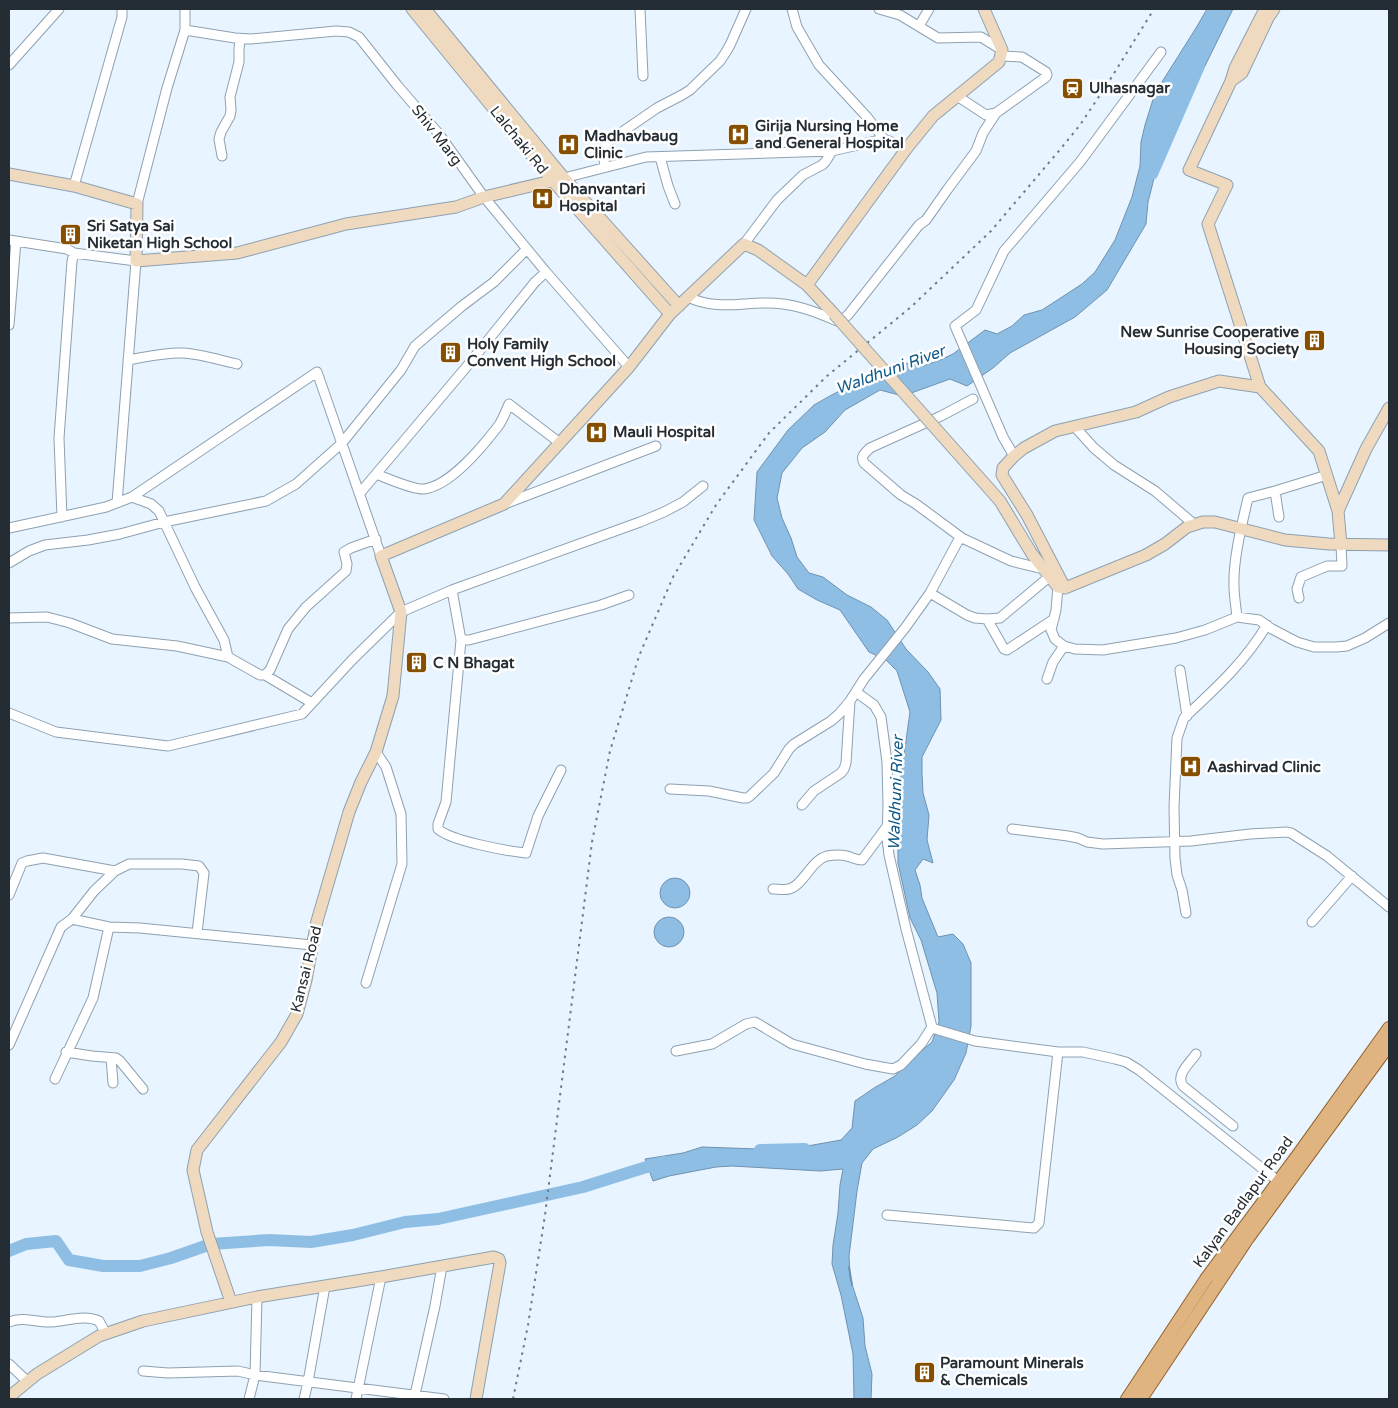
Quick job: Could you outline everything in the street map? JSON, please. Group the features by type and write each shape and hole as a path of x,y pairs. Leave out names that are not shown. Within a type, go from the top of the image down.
{"main road":[{"name":"Kalyan Badlapur Road","path":"1141,1399 1282,1184 1389,1028"},
{"name":"Kalyan Badlapur Road","path":"1127,1399 1206,1279 1389,1045"}],"street":[{"path":"9,65 59,9"},
{"path":"74,186 122,17 122,9"},
{"path":"117,503 136,261 137,204 184,30 185,9"},
{"name":"Lalchaki Rd","path":"412,9 552,180 674,310"},
{"name":"Lalchaki Rd","path":"426,9 674,310"},
{"path":"640,9 643,76"},
{"path":"605,167 603,153 606,143 657,108 690,90 720,61 730,45 746,9"},
{"path":"792,9 797,27 819,65 867,116 884,139 907,148"},
{"path":"688,298 700,303 712,304 767,303 791,305 808,308 837,321 843,319 864,296 919,225 926,220 976,151 983,133 996,114 1047,75 1046,72 1022,57 1001,53 980,37 938,38 900,15 879,9"},
{"path":"918,26 929,9"},
{"path":"807,285 907,148 933,116 999,62 1001,53 984,9"},
{"path":"1265,9 1235,68 1232,81 1190,170 1227,186 1208,224 1260,387 1319,451 1338,511 1342,566 1327,566 1301,577 1297,589 1298,598"},
{"path":"1232,81 1242,73 1274,9"},
{"name":"Shiv Marg","path":"184,30 240,39 336,31 349,32 359,37 439,134 484,197 629,367"},
{"path":"222,156 219,139 230,116 230,97 240,62 240,39"},
{"path":"1014,456 1003,437 955,326 976,310 1004,251 1080,162 1161,52"},
{"path":"957,96 986,115 996,114"},
{"path":"9,325 12,240 67,249 74,253 136,261 237,253 346,224 456,206 484,197 646,157 832,151 884,139"},
{"path":"504,504 629,367 674,310 744,244 778,200 803,175 822,165 832,151"},
{"path":"660,157 675,204"},
{"path":"9,174 74,186 137,204"},
{"path":"744,244 758,250 807,285 834,314 1000,501 1032,554 1046,573 1062,587"},
{"path":"9,563 29,551 45,545 120,534 164,522 266,501 296,484 342,443 401,370 415,346 494,282 527,249"},
{"path":"62,517 59,438 74,253"},
{"path":"360,493 535,282 546,272"},
{"path":"128,360 183,353 198,354 237,364"},
{"path":"9,528 106,507 132,497 317,372 401,612"},
{"path":"1260,387 1219,381 1169,397 1136,412 1056,431 1024,448 1003,468 1002,475 1027,515 1062,587 1051,630 1055,640 1064,646 1075,649 1103,650 1176,638 1205,630 1237,617 1260,620 1298,642 1314,648 1348,646 1389,623"},
{"path":"973,399 941,416 870,448 862,456 862,460 901,496 916,504 962,538 1011,561 1046,573"},
{"path":"376,474 414,488 422,489 431,487 452,476 474,455 500,423 509,404 560,443"},
{"path":"1338,511 1366,449 1389,408"},
{"path":"1074,426 1094,448 1114,465 1155,491 1195,525"},
{"path":"381,556 504,504 656,446"},
{"path":"1237,617 1234,586 1241,529 1248,498 1327,476"},
{"path":"9,713 56,732 168,746 302,714 352,659 401,612 452,590 664,512 683,502 703,486"},
{"path":"1275,491 1279,517"},
{"path":"132,497 151,504 158,511 195,587 224,640 228,657"},
{"path":"1062,587 1146,555 1165,544 1186,527 1203,522 1215,522 1285,540 1341,545 1389,545"},
{"path":"670,789 709,791 747,798 774,773 794,744 839,714 850,701 864,679 930,593 958,541 962,538"},
{"path":"265,675 270,670 288,629 306,607 346,571 347,564 344,552 376,539"},
{"path":"930,593 975,618 1000,618 1046,573"},
{"path":"452,590 461,640 446,802 438,829 442,833 458,839 507,851 526,853 538,816 561,770"},
{"path":"461,640 469,640 601,605 629,595"},
{"name":"Kansai Road","path":"231,1302 207,1232 193,1170 197,1150 281,1042 297,1014 306,980 317,921 349,812 376,752 393,696 401,612"},
{"path":"9,618 48,617 112,639 177,646 228,657 260,675 265,675 312,703"},
{"path":"987,619 1002,648 1007,650 1054,619"},
{"path":"1186,913 1175,858 1174,807 1177,738 1181,725 1187,716 1237,666 1255,644 1267,625"},
{"path":"1047,678 1053,662 1064,646"},
{"path":"1180,670 1187,716"},
{"path":"856,692 874,705 881,716 887,762 889,855 909,939 934,1028"},
{"path":"802,805 814,791 844,769 850,701"},
{"path":"366,983 402,864 401,814 386,767 376,752"},
{"path":"773,889 791,889 822,858 828,856 845,856 862,860 888,825"},
{"path":"1012,829 1068,836 1094,844 1175,842 1286,832 1327,856 1389,908"},
{"path":"9,895 22,863 27,860 43,858 115,871"},
{"path":"9,1045 61,926 72,919 94,891 115,871 129,864 182,864 199,866 204,872 197,933"},
{"path":"1312,922 1352,876"},
{"path":"72,919 110,927 197,933 312,945"},
{"path":"54,1079 93,998 110,927"},
{"path":"676,1052 712,1044 746,1024 755,1022 792,1044 865,1064 893,1069 901,1065 934,1028"},
{"path":"934,1028 975,1041 1058,1052 1083,1052 1126,1062 1139,1070 1282,1184"},
{"path":"66,1052 116,1058 143,1089"},
{"path":"887,1215 1034,1228 1037,1226 1039,1223 1058,1052"},
{"path":"1196,1054 1180,1076 1180,1082 1233,1126"},
{"path":"111,1058 113,1083"},
{"path":"10,1398 27,1381 99,1336 144,1321 257,1297 494,1257 500,1259 476,1399"},
{"path":"415,1397 442,1266"},
{"path":"356,1399 381,1277"},
{"path":"304,1399 325,1286"},
{"path":"249,1399 255,1375 257,1297"},
{"path":"9,1322 20,1319 51,1322 88,1318 99,1321 106,1334"},
{"path":"9,1364 27,1381"},
{"path":"143,1371 168,1373 238,1371 415,1397 444,1399"}],"water":[{"path":"1207,9 1233,9 1201,74 1183,94 1167,127 1148,202 1146,224 1107,290 1075,317 1010,353 993,368 967,386 950,379 903,396 880,390 845,410 825,432 802,448 782,473 777,498 782,518 797,557 809,573 823,577 847,595 871,607 887,620 906,649 928,672 940,689 941,720 922,757 923,793 929,815 927,840 933,863 923,859 915,870 922,898 938,937 953,934 963,944 971,963 971,1026 966,1053 954,1080 932,1111 917,1125 873,1149 862,1163 849,1256 850,1278 863,1318 865,1346 872,1374 871,1399 854,1399 853,1354 841,1295 832,1264 843,1169 820,1171 732,1166 716,1167 653,1181 645,1159 683,1153 702,1147 785,1150 841,1140 852,1128 855,1101 895,1076 932,1042 939,1022 937,993 921,940 910,918 898,863 898,833 902,809 901,776 910,712 897,671 886,660 869,652 840,610 798,589 772,556 754,520 757,472 788,430 814,405 845,388 855,379 898,362 923,366 940,360 953,354 985,330 997,334 1012,326 1024,315 1042,310 1082,284 1095,272 1115,240 1132,197 1140,166 1141,142 1155,93"},
{"path":"675,878 686,882 690,893 686,904 675,908 664,904 660,893 664,882"},
{"path":"669,917 680,921 684,932 680,943 669,947 658,943 654,932 658,921"}],"waterway":[{"name":"Waldhuni River","path":"1152,174 1199,66"},
{"path":"760,1150 805,1149"},
{"path":"9,1251 26,1244 56,1241 69,1260 103,1266 140,1266 171,1258 211,1244 269,1240 311,1242 353,1235 405,1222 438,1219 583,1187 664,1162"},
{"path":"849,1267 852,1285"}],"railway":[{"path":"513,1399 528,1325 545,1215 592,842 610,751 639,656 673,577 716,505 769,433 827,376 911,307 991,231 1080,125 1154,9"}],"place":[{"name":"Ulhasnagar","path":"1073,88"},
{"name":"Girija Nursing Home and General Hospital","path":"739,135"},
{"name":"Madhavbaug Clinic","path":"568,145"},
{"name":"Dhanvantari Hospital","path":"543,198"},
{"name":"Sri Satya Sai Niketan High School","path":"71,235"},
{"name":"New Sunrise Cooperative Housing Society","path":"1315,341"},
{"name":"Holy Family Convent High School","path":"451,353"},
{"name":"Mauli Hospital","path":"597,432"},
{"name":"C N Bhagat","path":"417,663"},
{"name":"Aashirvad Clinic","path":"1191,767"},
{"name":"Paramount Minerals & Chemicals","path":"924,1372"}]}
